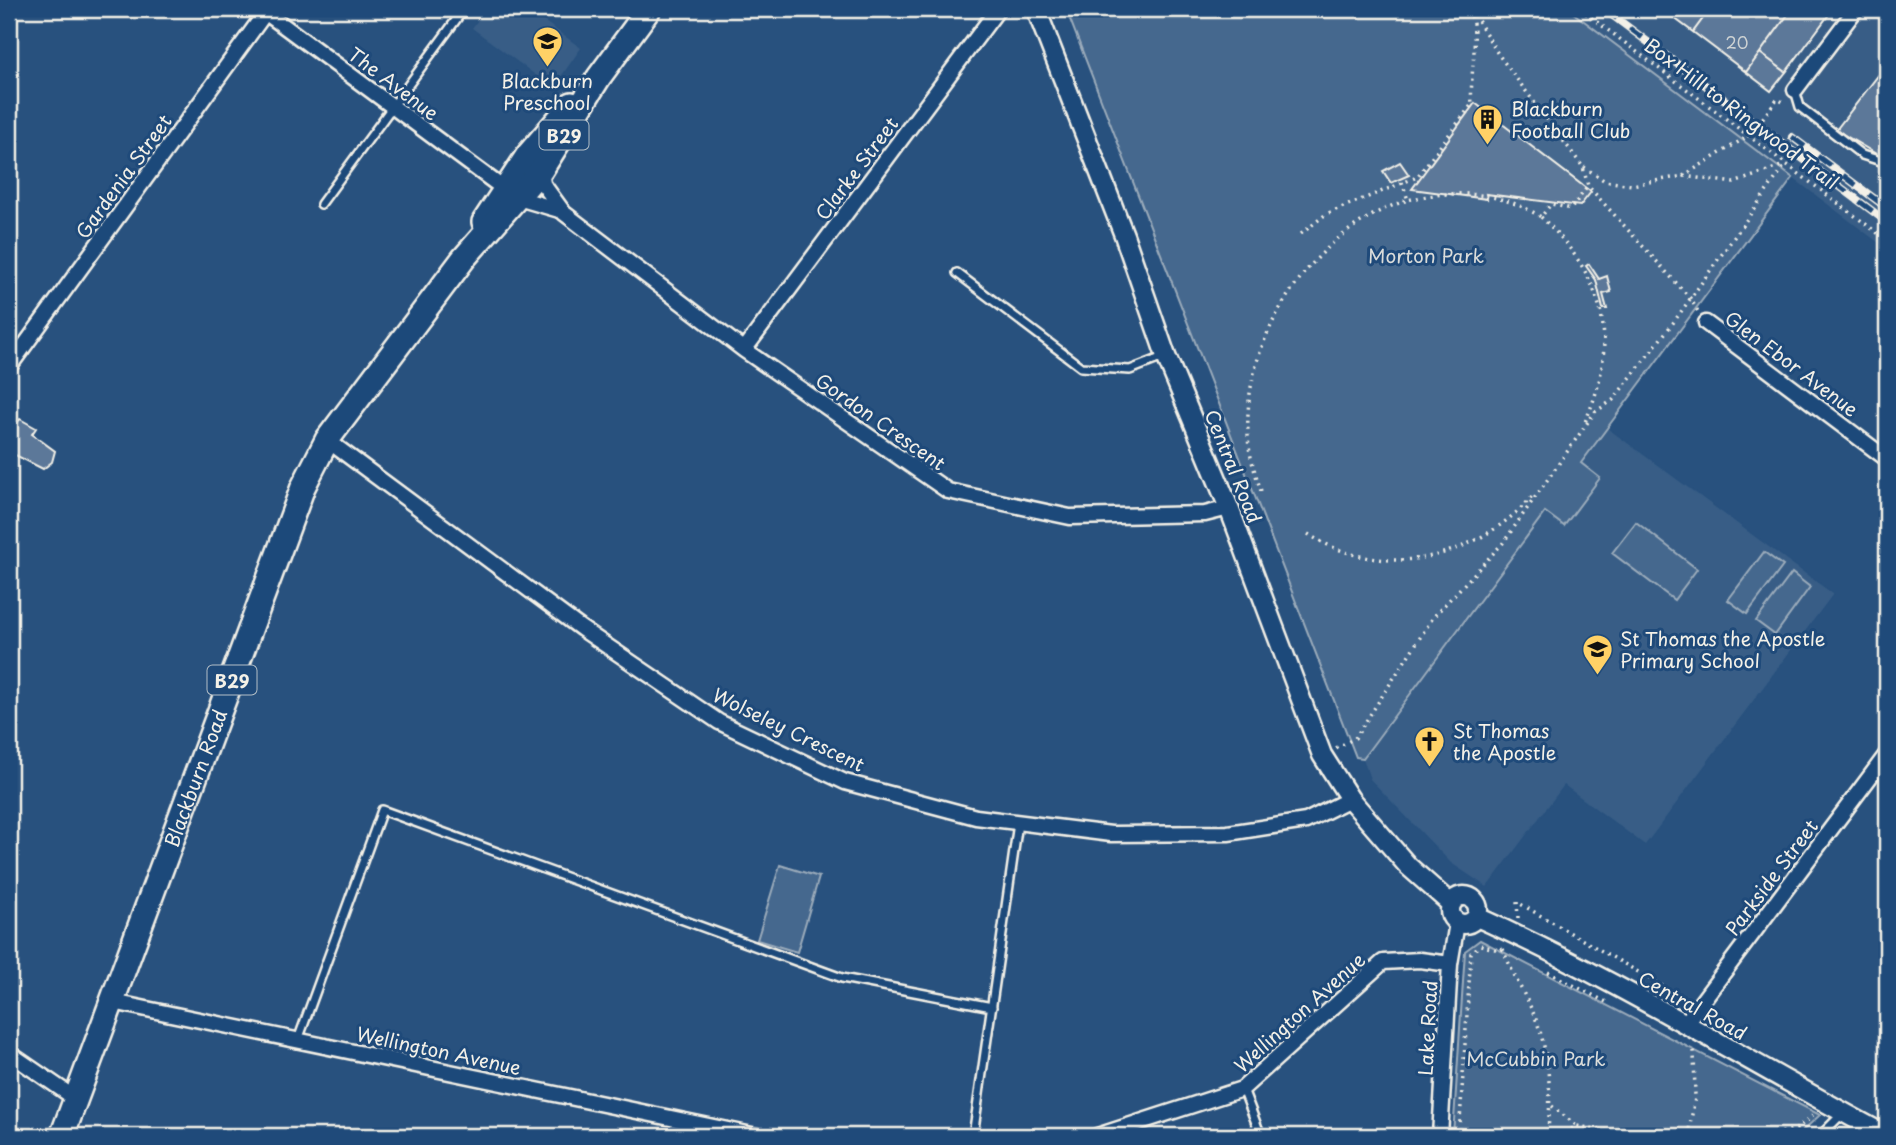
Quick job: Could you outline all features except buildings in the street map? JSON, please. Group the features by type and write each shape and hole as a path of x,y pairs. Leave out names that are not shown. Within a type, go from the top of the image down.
{"main road":[{"name":"Blackburn Road","path":"62,1136 299,498 327,440 464,258 515,196 541,170 599,77 649,9"},
{"name":"Blackburn Road","path":"515,196 552,126 599,77"}],"street":[{"name":"Clarke Street","path":"744,350 998,9"},
{"name":"Central Road","path":"1036,9 1124,235 1166,356 1229,508 1322,755 1350,799 1408,866 1451,904"},
{"path":"1795,90 1856,9"},
{"name":"The Avenue","path":"265,10 515,196"},
{"name":"Gardenia Street","path":"9,367 265,10"},
{"name":"Gordon Crescent","path":"541,170 548,193 564,212 744,350 948,491 1070,517 1205,514 1229,508"},
{"name":"Gordon Crescent","path":"515,196 564,212"},
{"name":"Glen Ebor Avenue","path":"1706,323 1887,459"},
{"name":"Wolseley Crescent","path":"327,440 582,629 719,722 845,782 976,817 1111,834 1228,832 1306,821 1350,799"},
{"name":"Parkside Street","path":"1685,1024 1887,754"},
{"path":"1458,897 1473,898 1478,907 1477,917 1468,924 1457,923 1450,915 1451,904 1458,897"},
{"name":"Central Road","path":"1477,917 1518,935 1685,1024 1887,1136"},
{"name":"Lake Road","path":"1440,1136 1450,964 1457,923"},
{"name":"Wellington Avenue","path":"1097,1136 1242,1089 1383,962 1420,960 1450,964"},
{"name":"Wellington Avenue","path":"113,1002 757,1136"},
{"path":"9,1053 76,1099"}],"lane":[{"path":"321,204 464,9"},
{"path":"1795,90 1800,107 1862,155 1887,163"},
{"path":"957,273 1082,368 1130,370 1166,356"},
{"path":"298,1040 382,810 842,978 992,1007"},
{"path":"973,1136 1018,822"},
{"path":"1242,1089 1261,1136"},
{"path":"1820,1136 1844,1113"}],"path":[{"path":"1470,9 1498,54 1583,167 1596,177 1617,184 1632,185 1683,176 1734,183 1786,164"},
{"path":"1301,234 1326,214 1417,177 1472,104 1470,83 1476,35 1470,9"},
{"name":"Box Hill to Ringwood Trail","path":"1580,9 1887,240"},
{"path":"1683,176 1750,135 1777,99 1800,107"},
{"path":"1308,534 1336,549 1385,560 1408,561 1442,555 1496,530 1534,495 1595,412 1613,400 1786,164"},
{"path":"1583,167 1588,186 1690,298 1706,323"},
{"path":"1402,183 1408,200"},
{"path":"1541,217 1550,204 1572,209 1588,186"},
{"path":"1261,491 1248,435 1248,405 1268,330 1296,287 1333,244 1370,216 1430,194 1476,195 1516,203 1541,217 1562,236 1586,271 1602,316 1604,362 1601,383 1577,438"},
{"path":"1322,755 1355,738 1434,616 1503,543 1563,457"},
{"path":"1459,1136 1471,953 1480,945 1503,949 1518,935 1517,902 1698,1007"},
{"path":"1503,949 1514,979 1535,1020 1552,1106 1548,1136"},
{"path":"1688,1136 1695,1098 1694,1048"},
{"path":"1552,1106 1577,1126 1642,1136"},
{"path":"1762,1136 1797,1129 1817,1111"},
{"path":"1559,1136 1577,1126"}],"shaded area":[{"name":"Blackburn Preschool","path":"486,9 527,9 581,48 553,88 472,28"},
{"path":"1568,9 1887,9 1887,249 1793,178"},
{"name":"St Thomas the Apostle Primary School","path":"1607,428 1833,594 1645,845 1564,785 1487,887 1451,863 1370,779 1363,758"}],"green space":[{"name":"Morton Park","path":"1066,9 1568,9 1793,178 1581,463 1600,478 1564,526 1545,512 1363,758 1356,757"},
{"path":"1636,522 1697,569 1674,600 1612,553"},
{"path":"1764,552 1783,566 1747,614 1728,600"},
{"path":"1792,573 1810,587 1775,635 1756,621"},
{"path":"780,865 819,877 797,952 757,940"},
{"name":"McCubbin Park","path":"1480,940 1820,1115 1797,1136 1453,1136 1465,951"}],"railway":[{"path":"1604,9 1887,222"},
{"path":"1792,137 1887,208"}],"place":[{"name":"Blackburn Preschool","path":"547,68"},
{"name":"Blackburn Football Club","path":"1488,146"},
{"name":"St Thomas the Apostle Primary School","path":"1597,676"},
{"name":"St Thomas the Apostle","path":"1430,768"}]}
